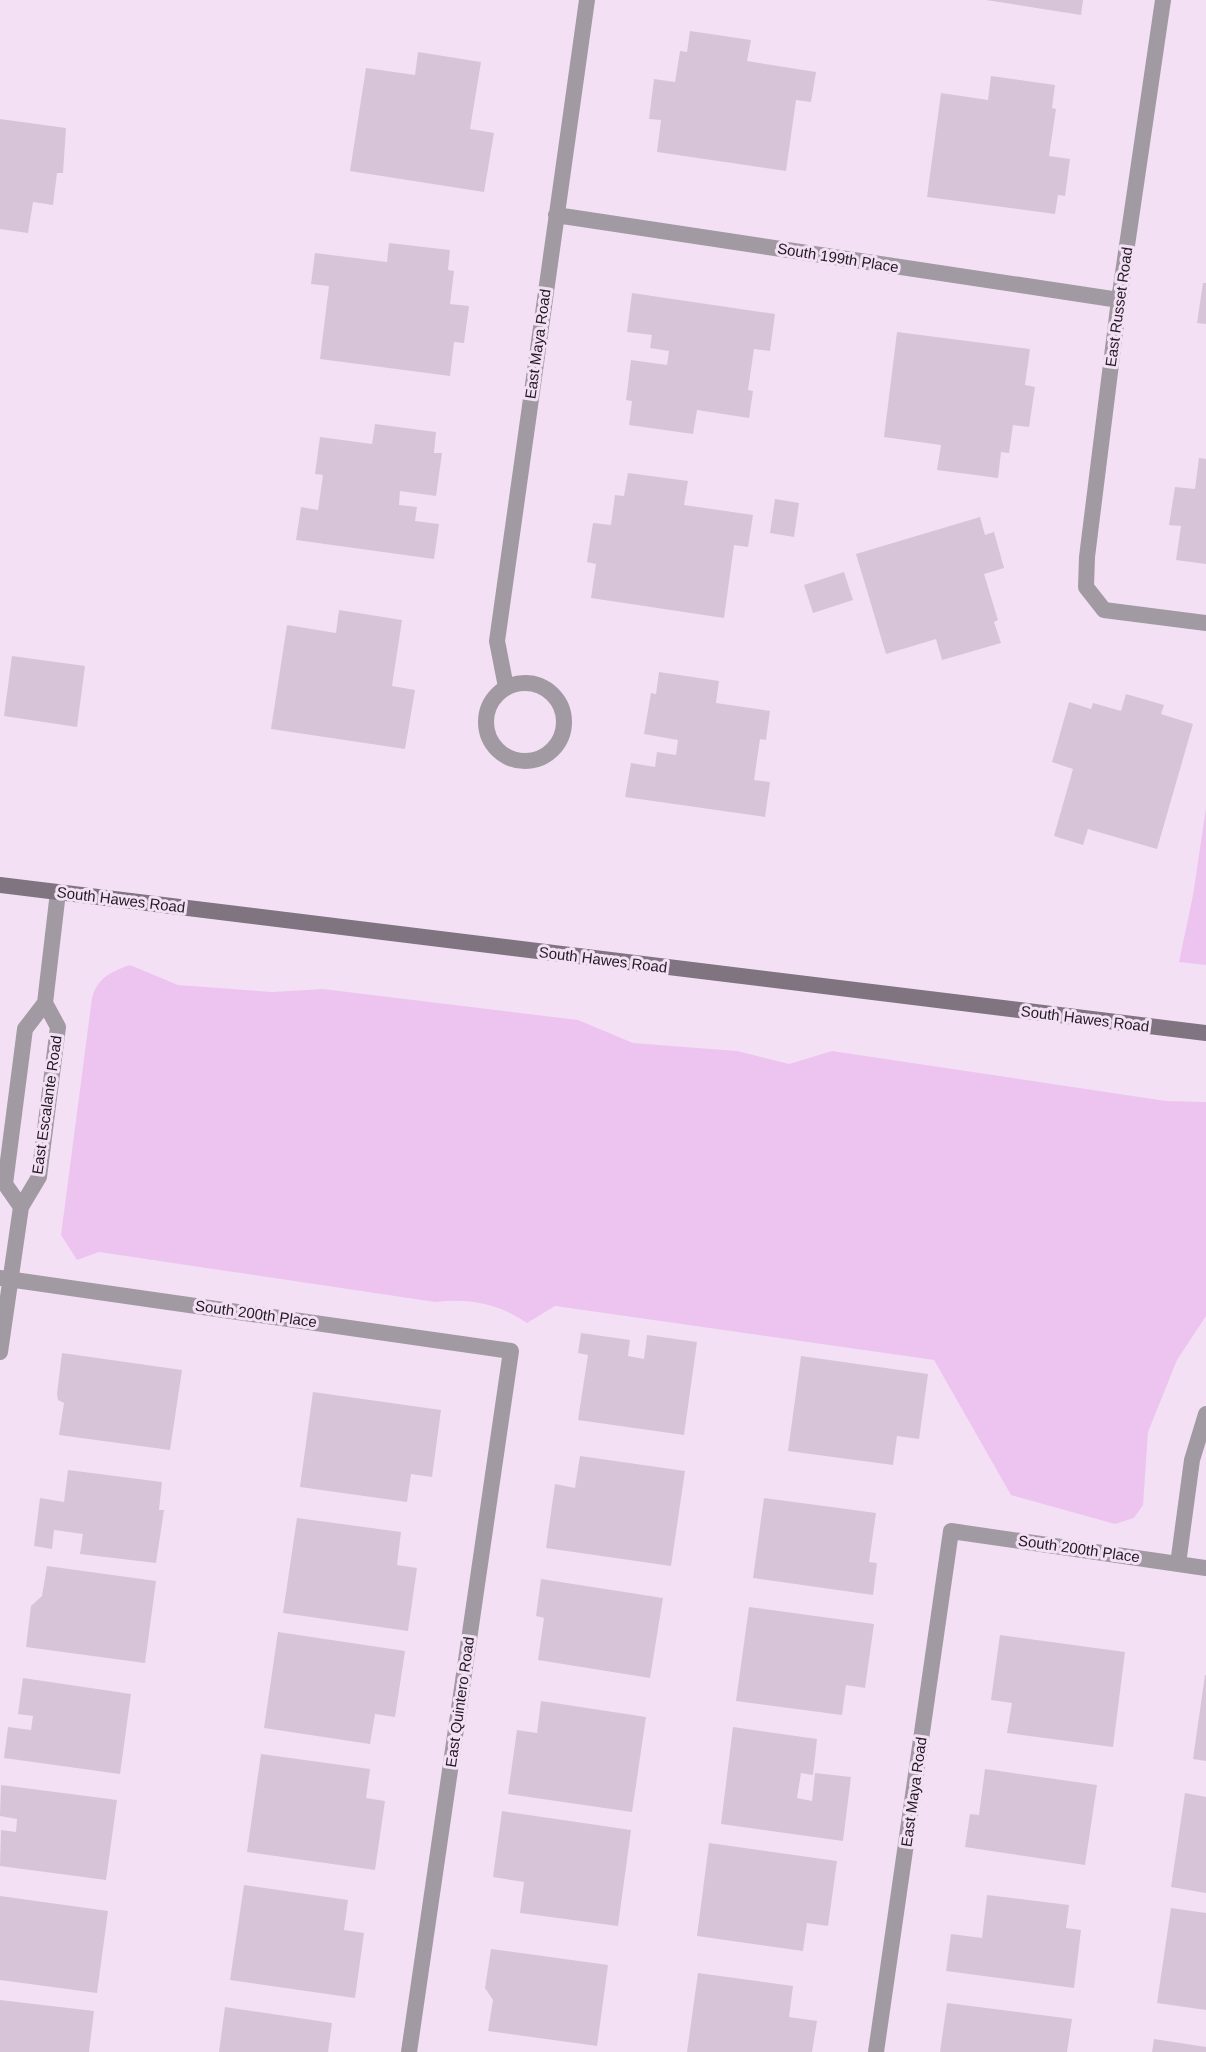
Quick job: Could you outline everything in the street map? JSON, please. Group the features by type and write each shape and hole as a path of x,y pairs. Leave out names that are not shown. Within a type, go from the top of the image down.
{"main road":[{"name":"South Hawes Road","path":"0,885 1206,1033"}],"street":[{"name":"East Maya Road","path":"507,687 497,641 587,0"},
{"name":"East Russet Road","path":"1163,0 1119,300 1087,556 1086,587 1104,610 1206,623"},
{"name":"South 199th Place","path":"556,215 1119,300"},
{"path":"520,683 533,683 546,688 563,709 565,723 563,736 545,757 520,762 498,751 490,741 486,729 490,705 507,687 520,683"},
{"path":"45,1003 58,892"},
{"name":"East Escalante Road","path":"0,1352 5,1278 21,1207 39,1177 58,1027 45,1003 25,1029 5,1184 21,1207"},
{"name":"South 200th Place","path":"5,1278 512,1351"},
{"name":"East Quintero Road","path":"409,2052 512,1351"},
{"path":"1178,1564 1192,1460 1206,1414"},
{"name":"East Maya Road","path":"876,2052 951,1531"},
{"name":"South 200th Place","path":"951,1531 1206,1568"}],"shaded area":[{"path":"1206,808 1206,965 1179,962 1193,895"},
{"path":"130,965 178,985 272,992 323,989 578,1020 633,1043 737,1051 789,1064 832,1051 1166,1101 1206,1102 1206,1316 1177,1360 1148,1432 1143,1505 1134,1518 1115,1524 1011,1495 934,1360 555,1306 527,1323 506,1311 472,1302 435,1302 99,1252 77,1260 61,1235 92,998 98,985 106,976"}],"building":[{"path":"986,0 1083,0 1081,15"},
{"path":"690,31 751,40 747,61 816,72 811,102 796,100 786,171 657,152 661,120 649,119 654,79 675,82 680,51 687,52"},
{"path":"418,52 481,62 470,129 494,133 484,192 350,171 366,68 415,75"},
{"path":"991,76 1055,85 1052,108 1056,109 1049,156 1070,159 1065,196 1058,195 1055,214 927,197 941,93 988,100"},
{"path":"0,119 66,128 63,173 57,173 53,205 33,202 28,233 0,229"},
{"path":"389,243 450,250 448,270 454,271 450,304 469,306 464,343 454,342 450,376 320,359 329,286 311,284 315,253 387,262"},
{"path":"1203,283 1206,283 1206,324 1197,323"},
{"path":"632,293 775,314 770,351 754,349 748,390 753,391 749,418 697,410 693,434 629,425 632,401 626,400 631,360 667,365 669,351 650,348 652,335 627,332"},
{"path":"897,332 1030,349 1025,385 1035,387 1029,427 1013,425 1009,453 1001,452 998,478 937,470 941,445 884,437"},
{"path":"375,424 436,432 434,453 442,453 436,496 400,491 399,505 417,507 415,521 439,524 434,559 296,540 301,507 318,510 323,475 315,474 320,437 372,444"},
{"path":"1199,458 1206,459 1206,564 1176,560 1181,526 1169,525 1175,487 1195,489"},
{"path":"628,473 688,481 684,505 753,515 748,547 734,545 724,618 591,598 596,564 587,562 593,523 611,525 615,495 624,496"},
{"path":"775,499 799,503 794,537 770,533"},
{"path":"980,517 985,535 994,532 1004,568 984,574 998,620 994,622 1001,643 942,660 936,639 886,654 856,554"},
{"path":"844,572 853,600 813,613 804,585"},
{"path":"339,610 402,620 392,686 415,690 405,749 271,729 287,625 336,633"},
{"path":"12,656 85,666 77,727 4,716"},
{"path":"659,672 719,681 716,703 770,711 766,740 760,739 754,780 770,782 765,817 625,797 631,763 655,767 657,752 676,755 678,740 644,734 651,693 656,694"},
{"path":"1126,694 1164,705 1161,714 1193,724 1157,849 1088,829 1083,845 1054,836 1073,769 1052,762 1069,702 1091,709 1093,703 1121,711"},
{"path":"581,1333 630,1340 628,1356 644,1359 647,1335 697,1342 684,1435 578,1420 588,1355 578,1353"},
{"path":"62,1353 182,1370 170,1450 59,1435 64,1403 58,1400 57,1394"},
{"path":"801,1356 928,1374 919,1439 897,1436 893,1465 788,1451"},
{"path":"313,1392 441,1410 432,1477 411,1474 407,1502 300,1487"},
{"path":"580,1456 685,1471 671,1566 546,1548 555,1484 575,1488"},
{"path":"68,1470 162,1482 159,1510 164,1510 156,1563 80,1554 83,1534 54,1530 52,1549 34,1546 40,1498 64,1502"},
{"path":"764,1498 876,1513 869,1562 877,1563 873,1595 753,1578"},
{"path":"297,1518 401,1532 397,1565 417,1568 408,1631 283,1613"},
{"path":"47,1566 156,1581 145,1663 26,1647 31,1606 42,1596"},
{"path":"541,1579 663,1598 650,1678 538,1660 544,1618 536,1616"},
{"path":"749,1607 874,1624 865,1688 846,1685 842,1715 736,1701"},
{"path":"278,1632 405,1651 395,1717 375,1714 370,1744 264,1728"},
{"path":"1000,1635 1125,1652 1113,1747 1007,1733 1012,1703 991,1700"},
{"path":"1206,1675 1206,1761 1193,1759"},
{"path":"23,1678 131,1694 120,1774 4,1758 8,1727 31,1730 33,1716 18,1714"},
{"path":"541,1701 646,1717 632,1812 508,1794 517,1730 537,1733"},
{"path":"733,1727 817,1739 813,1775 801,1773 797,1798 812,1801 815,1773 851,1777 843,1841 721,1824"},
{"path":"261,1754 370,1769 366,1798 385,1801 375,1870 247,1852"},
{"path":"985,1769 1097,1785 1085,1865 965,1847 970,1814 979,1815"},
{"path":"1,1785 117,1800 106,1880 0,1866 1,1830 16,1832 17,1819 0,1816"},
{"path":"1185,1793 1206,1797 1206,1893 1171,1887"},
{"path":"502,1811 631,1830 618,1926 520,1913 524,1882 493,1877"},
{"path":"709,1843 837,1861 828,1926 807,1923 803,1951 697,1936"},
{"path":"244,1885 348,1900 344,1930 364,1933 355,1998 230,1980"},
{"path":"987,1895 1069,1905 1066,1928 1081,1930 1074,1988 946,1971 951,1934 982,1938"},
{"path":"0,1896 108,1911 97,1993 0,1980"},
{"path":"1171,1908 1206,1913 1206,2010 1157,2003"},
{"path":"491,1949 608,1965 597,2046 488,2031 493,2000 485,1988"},
{"path":"698,1973 793,1986 789,2017 817,2021 812,2052 687,2052"},
{"path":"0,2000 94,2011 89,2052 0,2052"},
{"path":"947,2003 1072,2019 1067,2052 940,2052"},
{"path":"225,2007 332,2023 328,2052 219,2052"},
{"path":"1154,2039 1206,2047 1206,2052 1152,2052"}]}
